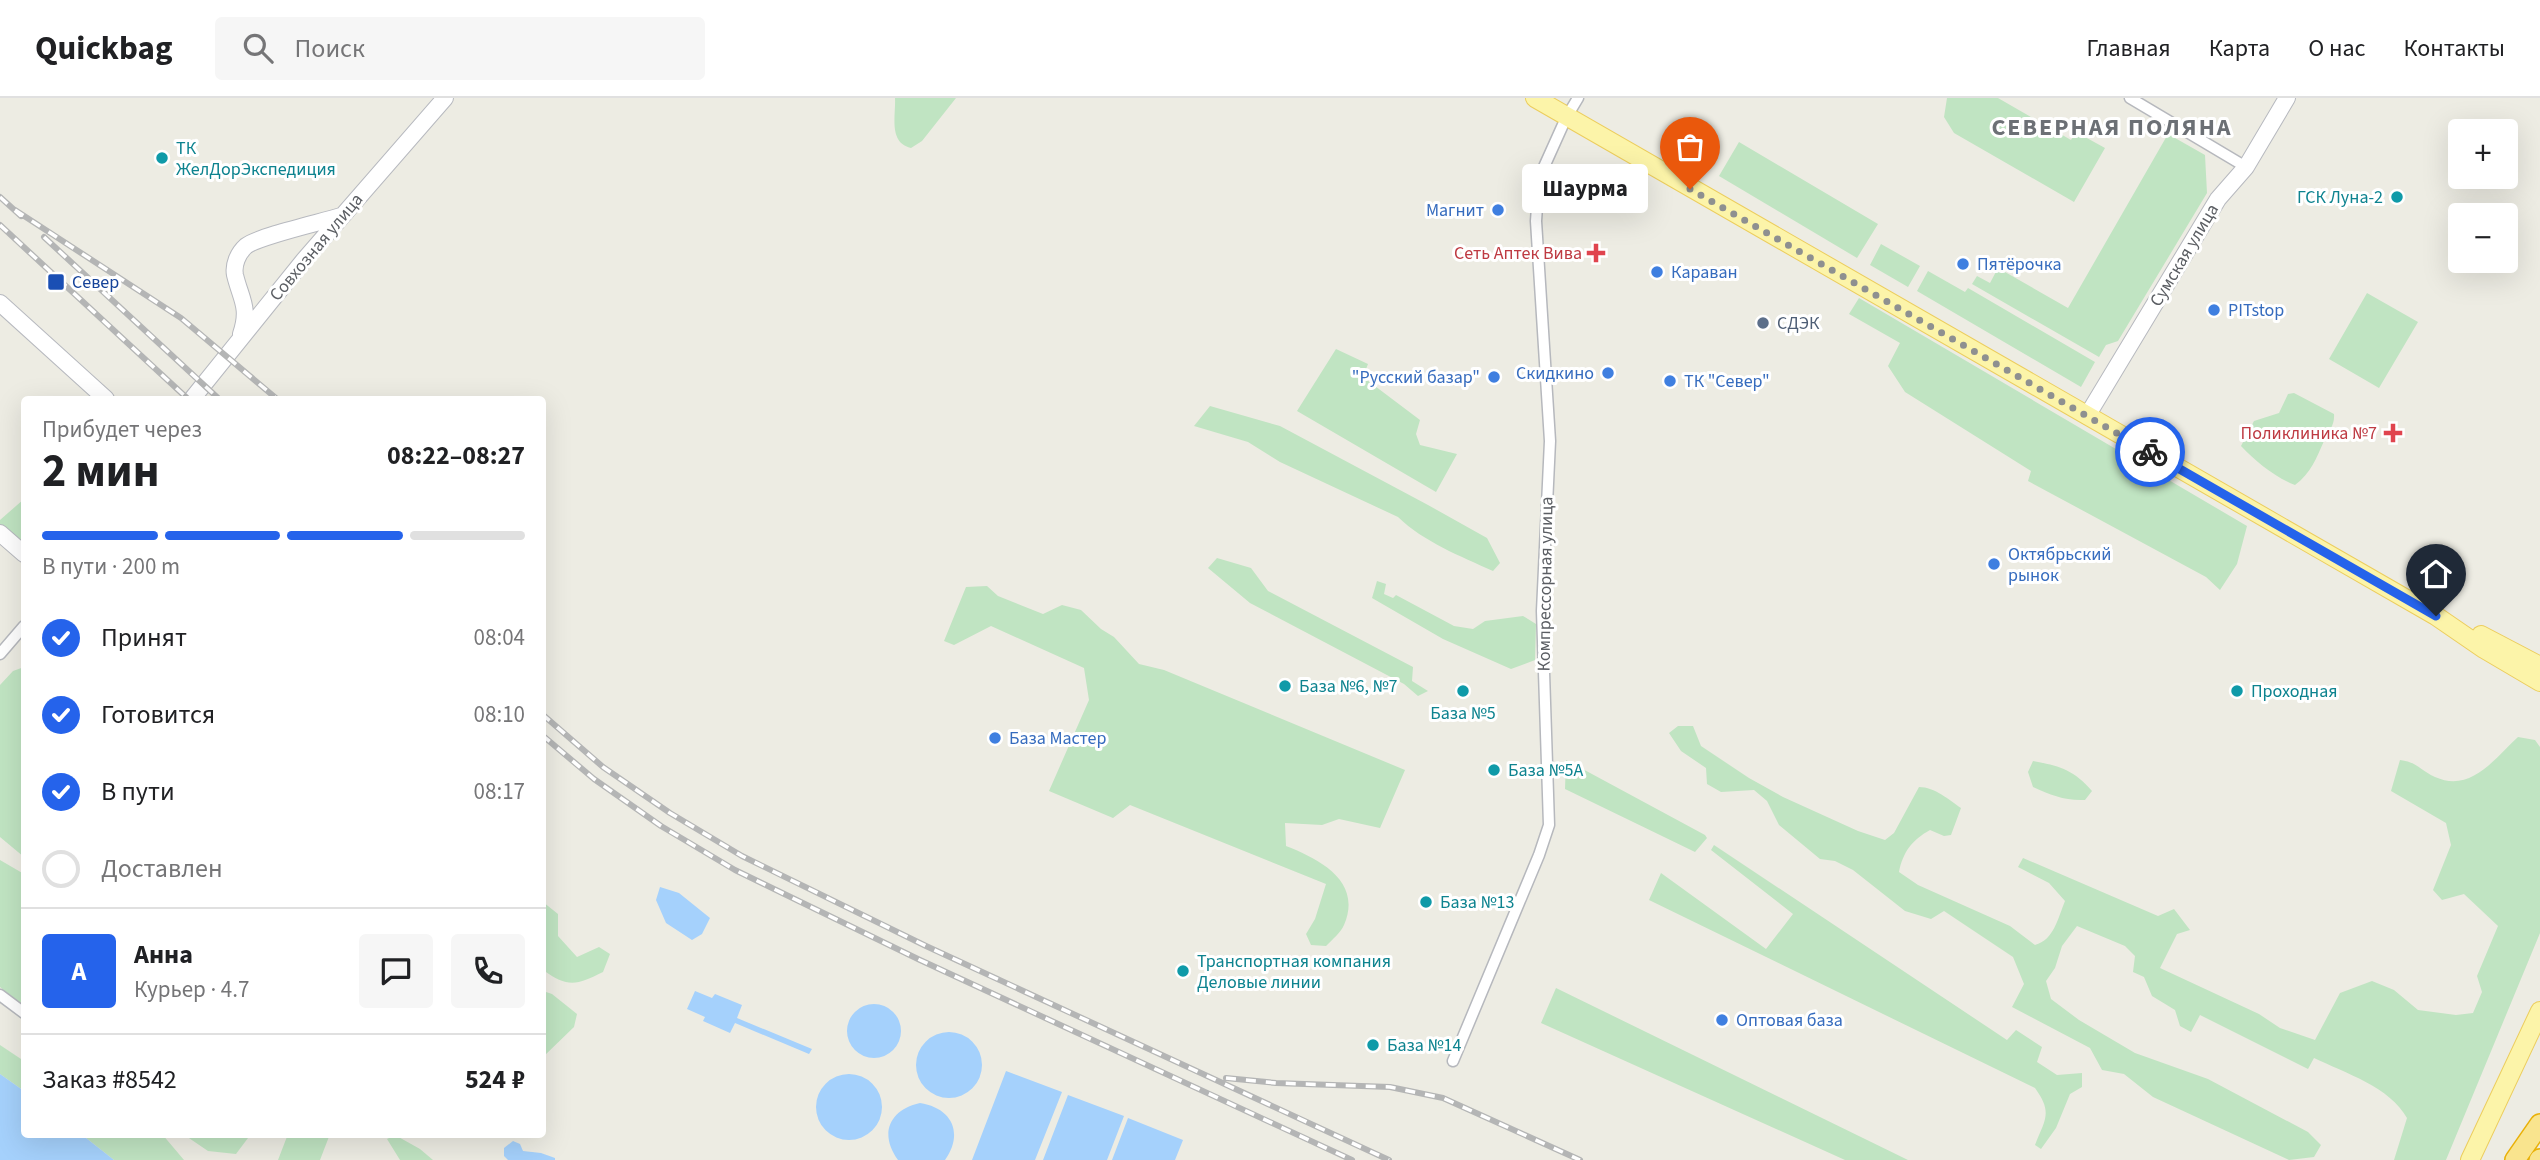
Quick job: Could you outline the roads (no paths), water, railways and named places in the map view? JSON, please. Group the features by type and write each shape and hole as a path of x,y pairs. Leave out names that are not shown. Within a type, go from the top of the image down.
{"highway":[{"path":"2515,1160 2540,1124"}],"main road":[{"name":"Совхозная улица","path":"194,396 276,293 445,98"},
{"path":"1535,98 2436,616 2540,682"},
{"name":"Сумская улица","path":"2087,416 2218,199 2246,167 2287,98"},
{"path":"239,339 246,314 235,268 240,253 252,242 341,216"},
{"path":"239,286 258,296 276,293"},
{"path":"0,303 103,396"},
{"path":"0,533 21,551"},
{"path":"2436,616 2490,638 2538,665"},
{"path":"2511,664 2540,689"},
{"path":"2470,1160 2540,1006"},
{"path":"2530,1029 2540,1011"}],"street":[{"name":"Компрессорная улица","path":"1452,1061 1543,847 1549,825 1542,611 1550,441 1536,220 1539,178 1578,98"},
{"path":"2130,98 2246,167"},
{"path":"0,654 21,630"},
{"path":"0,995 21,1011"}],"water":[{"path":"660,887 679,893 710,918 702,934 692,940 666,923 656,900"},
{"path":"695,991 712,998 715,994 742,1005 737,1018 812,1049 809,1054 735,1023 730,1033 703,1021 705,1017 687,1009"},
{"path":"874,1004 893,1012 901,1031 893,1050 874,1058 855,1050 847,1031 855,1012"},
{"path":"949,1032 962,1034 972,1042 980,1052 980,1078 972,1088 962,1096 949,1098 936,1096 926,1088 918,1078 916,1065 918,1052 926,1042 936,1034"},
{"path":"1006,1071 1062,1092 1035,1160 972,1160"},
{"path":"0,1074 21,1089 21,1138 86,1138 114,1160 0,1160"},
{"path":"849,1074 862,1076 877,1089 882,1107 880,1120 867,1135 849,1140 836,1138 821,1125 816,1107 818,1094 831,1079"},
{"path":"1068,1095 1124,1116 1107,1160 1043,1160"},
{"path":"920,1103 940,1110 952,1123 954,1140 945,1160 898,1160 892,1150 888,1132 894,1117 909,1106"},
{"path":"1128,1118 1183,1140 1175,1160 1112,1160"},
{"path":"513,1141 520,1144 523,1151 541,1153 555,1160 508,1160 504,1156 504,1148"}],"railway":[{"path":"0,197 21,216"},
{"path":"15,210 181,318 273,396"},
{"path":"0,225 185,396"},
{"path":"44,237 216,396"},
{"path":"546,717 603,767 670,813 742,856 926,946 1389,1160"},
{"path":"546,738 594,779 661,826 735,870 920,960 1352,1160"},
{"path":"1226,1078 1276,1083 1390,1087 1443,1098 1580,1160"}],"place":[{"name":"ТК ЖелДорЭкспедиция","path":"162,158"},
{"name":"Шаурма","path":"1690,189"},
{"name":"ГСК Луна-2","path":"2397,197"},
{"name":"Магнит","path":"1498,210"},
{"name":"Сеть Аптек Вива","path":"1596,253"},
{"name":"Пятёрочка","path":"1963,264"},
{"name":"Караван","path":"1657,272"},
{"name":"Север","path":"56,282"},
{"name":"PITstop","path":"2214,310"},
{"name":"СДЭК","path":"1763,323"},
{"name":"Скидкино","path":"1608,373"},
{"name":"\"Русский базар\"","path":"1494,377"},
{"name":"ТК \"Север\"","path":"1670,381"},
{"name":"Поликлиника №7","path":"2393,433"},
{"name":"Октябрьский рынок","path":"1994,564"},
{"name":"База №6, №7","path":"1285,686"},
{"name":"База №5","path":"1463,691"},
{"name":"Проходная","path":"2237,691"},
{"name":"База Мастер","path":"995,738"},
{"name":"База №5А","path":"1494,770"},
{"name":"База №13","path":"1426,902"},
{"name":"Транспортная компания Деловые линии","path":"1183,971"},
{"name":"Оптовая база","path":"1722,1020"},
{"name":"База №14","path":"1373,1045"}],"district":[{"name":"СЕВЕРНАЯ ПОЛЯНА","path":"2112,127"}]}
